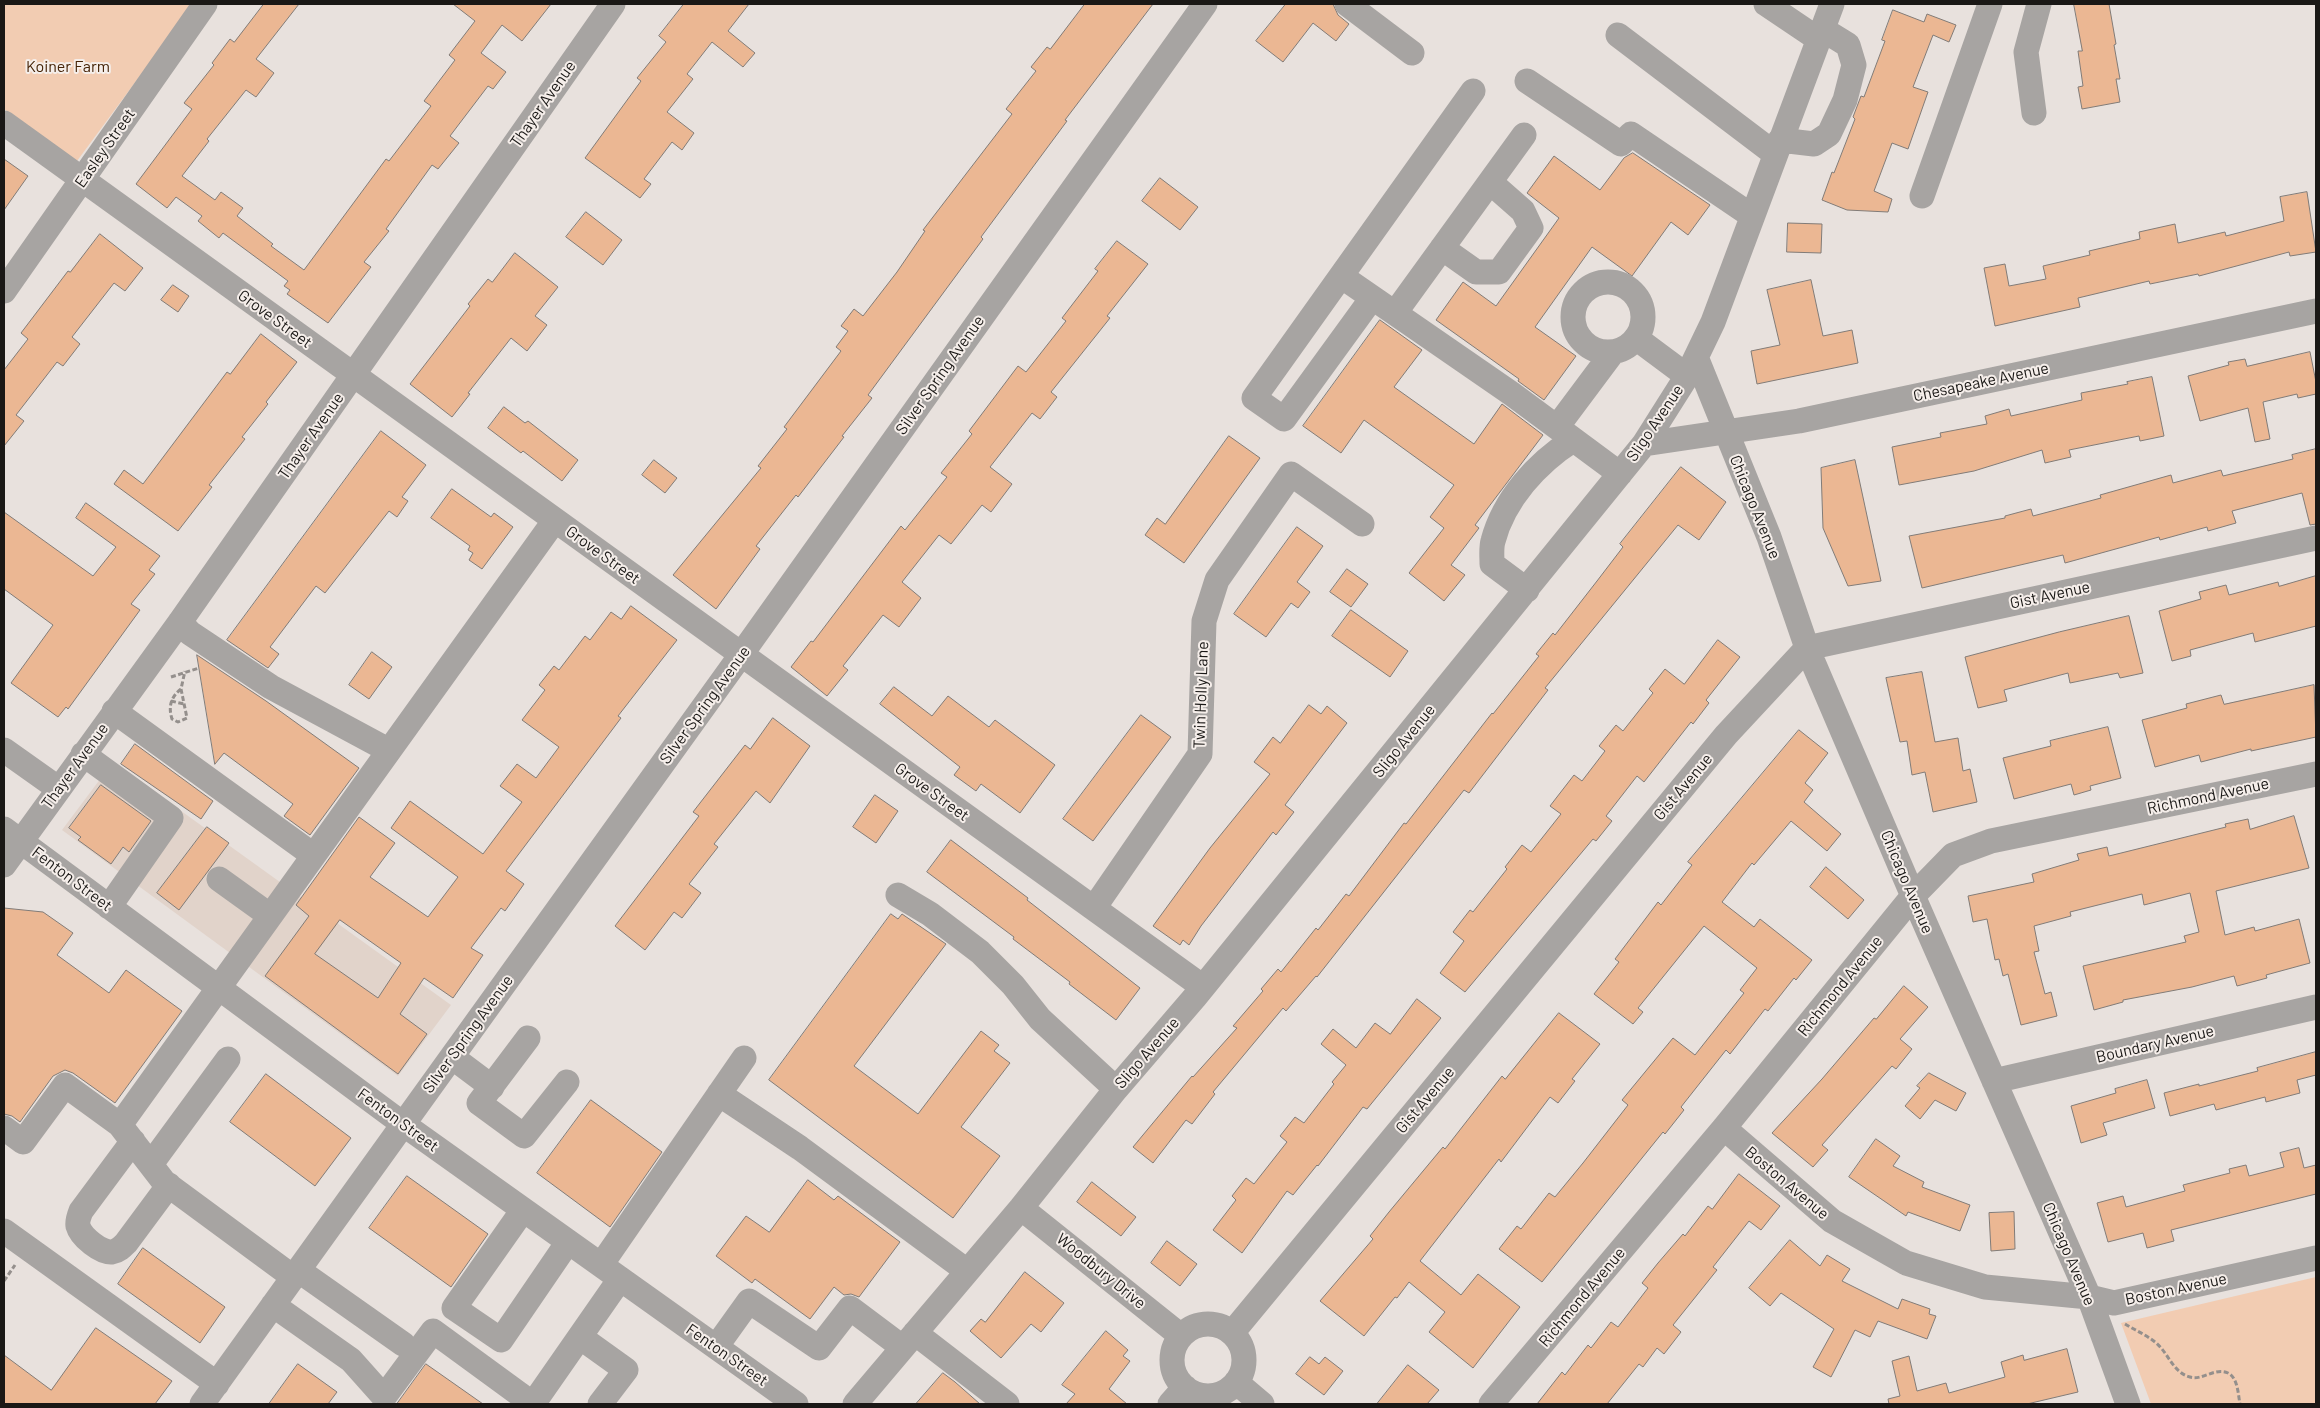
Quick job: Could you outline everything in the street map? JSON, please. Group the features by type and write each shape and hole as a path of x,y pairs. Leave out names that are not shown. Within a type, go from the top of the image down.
{"street":[{"name":"Easley Street","path":"4,290 205,4"},
{"name":"Thayer Avenue","path":"4,865 12,835 58,788 180,622 613,4"},
{"name":"Silver Spring Avenue","path":"202,1404 1205,4"},
{"path":"1347,4 1412,53"},
{"path":"1618,35 1778,147 1814,144 1829,134 1845,100 1854,65 1848,44 1820,34 1766,4"},
{"name":"Sligo Avenue","path":"855,1404 1021,1208 1116,1090 1204,986 1644,444 1691,366 1713,322 1832,4"},
{"path":"1922,196 1990,4"},
{"path":"2034,113 2026,52 2039,4"},
{"path":"1528,81 1621,144 1631,134 1752,216"},
{"path":"1372,298 1284,419 1254,398 1473,92"},
{"name":"Grove Street","path":"4,123 1204,986"},
{"path":"1395,313 1524,135"},
{"path":"1442,248 1476,272 1499,272 1531,228 1523,212 1490,182"},
{"path":"1341,276 1620,474"},
{"path":"1603,282 1615,283 1629,289 1638,298 1643,312 1642,324 1636,338 1627,347 1613,352 1601,352 1586,345 1578,336 1573,322 1573,310 1580,296 1589,287 1603,282"},
{"name":"Chesapeake Avenue","path":"1644,444 1799,421 2316,311"},
{"path":"1636,338 1691,366"},
{"path":"1527,590 1492,564 1492,543 1501,518 1537,467 1565,434 1613,352"},
{"name":"Chicago Avenue","path":"1691,366 1725,433 1768,537 1807,648 1913,896 2089,1297 2128,1404"},
{"name":"Twin Holly Lane","path":"1094,908 1200,754 1204,620 1217,580 1291,474 1362,524"},
{"path":"168,1185 126,1244 120,1249 112,1252 102,1250 83,1236 78,1228 81,1211 126,1133 217,987 555,520"},
{"name":"Gist Avenue","path":"1232,1333 1726,735 1807,648 2316,538"},
{"path":"180,622 190,633 271,687 388,750"},
{"path":"114,711 313,855"},
{"path":"5,753 58,788"},
{"path":"83,754 171,818 109,907"},
{"name":"Richmond Avenue","path":"1491,1404 1724,1128 1913,896 1954,855 1991,841 2316,774"},
{"name":"Fenton Street","path":"12,835 403,1124 796,1404"},
{"path":"219,879 269,915"},
{"path":"898,895 930,914 980,952 1013,985 1040,1019 1116,1090"},
{"name":"Boundary Avenue","path":"1994,1081 2316,1007"},
{"path":"528,1038 478,1103 524,1136 567,1082"},
{"path":"452,1057 492,1086"},
{"path":"273,1305 351,1360 384,1398 433,1331 533,1404 580,1337 611,1272 719,1094 744,1058"},
{"path":"151,1164 228,1059"},
{"path":"4,1128 23,1142 65,1084 126,1133 168,1185 403,1344"},
{"path":"719,1094 800,1148 967,1271"},
{"name":"Boston Avenue","path":"1724,1128 1832,1221 1906,1263 1985,1287 2089,1297 2114,1303 2316,1258"},
{"name":"Woodbury Drive","path":"1021,1208 1180,1336"},
{"path":"523,1210 454,1308 501,1340 568,1242"},
{"path":"4,1231 217,1384"},
{"path":"716,1348 749,1301 818,1348 850,1308 909,1340 997,1401"},
{"path":"1213,1324 1232,1333 1242,1347 1244,1364 1236,1382 1222,1393 1206,1396 1192,1392 1178,1395 1180,1383 1173,1368 1173,1349 1180,1336 1195,1326 1213,1324"},
{"path":"580,1337 626,1370 600,1404"},
{"path":"1236,1382 1262,1404"}],"path":[{"path":"171,677 199,668"},
{"path":"181,689 175,694 170,713 172,719 178,722 187,718 181,689 185,671"},
{"path":"172,701 184,704"},
{"path":"2117,1319 2156,1343 2175,1368 2185,1375 2193,1378 2217,1371 2228,1373 2235,1381 2240,1404"}],"shaded area":[{"path":"113,762 451,1005 398,1076 62,830"}],"green space":[{"name":"Koiner Farm","path":"4,4 193,4 77,161 4,109"},
{"path":"2316,1277 2316,1404 2151,1404 2121,1323"}],"building":[{"path":"264,4 299,4 256,59 274,73 256,97 246,90 207,139 209,141 182,176 215,200 221,192 243,208 237,216 273,244 271,246 304,270 386,159 389,161 431,106 424,101 455,60 449,55 475,21 453,4 551,4 522,41 502,25 481,53 506,72 493,89 488,86 450,136 459,143 438,169 432,165 386,229 389,231 364,262 371,267 328,323 287,294 290,290 284,286 288,281 223,233 219,238 198,221 202,216 176,197 167,208 136,184 192,109 184,103 214,65 212,63 230,39 234,42"},
{"path":"684,4 749,4 728,31 755,53 743,67 712,42 687,74 693,79 667,112 694,133 682,150 672,142 644,179 651,184 640,198 585,158 641,81 637,78 666,42 659,36"},
{"path":"1085,4 1153,4 1065,120 1067,121 981,237 983,239 868,395 872,398 842,436 844,437 798,497 796,495 756,546 760,549 716,609 673,575 761,468 758,466 787,429 784,427 841,351 836,347 848,331 841,326 854,309 863,316 897,272 925,231 923,230 1012,114 1006,109 1036,71 1031,67 1047,47 1050,49"},
{"path":"1286,4 1333,4 1338,15 1349,24 1336,41 1313,23 1283,62 1256,41"},
{"path":"2074,4 2109,4 2120,79 2116,79 2120,102 2082,109 2078,87 2083,86 2078,51 2082,51"},
{"path":"1893,10 1924,22 1927,14 1956,25 1949,42 1933,35 1913,87 1928,92 1908,149 1892,143 1874,191 1892,199 1888,212 1847,210 1822,200 1855,119 1853,117 1861,96 1864,97 1885,41 1882,40"},
{"path":"1633,153 1710,205 1688,235 1671,222 1632,276 1592,247 1535,327 1576,356 1544,400 1518,381 1519,379 1436,320 1463,282 1496,306 1559,218 1527,193 1554,156 1600,190 1624,158"},
{"path":"4,159 28,176 4,210"},
{"path":"1160,178 1198,207 1180,230 1142,201"},
{"path":"2307,192 2316,252 2290,256 2289,252 2199,276 2198,274 2150,284 2149,281 2078,298 2080,307 1995,326 1984,268 2005,264 2009,286 2046,279 2043,266 2090,255 2089,251 2140,239 2139,232 2175,224 2178,243 2225,232 2226,236 2284,221 2280,197"},
{"path":"586,212 622,240 603,265 566,237"},
{"path":"1788,223 1822,224 1821,253 1787,252"},
{"path":"100,234 143,268 125,291 114,283 72,337 80,344 63,366 57,362 16,415 24,421 4,446 4,370 28,339 21,333 68,271 70,272"},
{"path":"1117,241 1148,264 1107,316 1110,318 1051,392 1057,397 1040,419 1032,413 990,467 1012,484 991,512 982,505 951,544 939,535 902,582 921,598 899,627 883,615 843,666 848,670 827,696 791,667 811,641 813,642 901,526 905,530 947,477 941,473 972,434 969,431 1018,366 1026,372 1066,321 1062,318 1098,271 1095,269"},
{"path":"515,253 558,287 535,316 547,325 527,351 511,338 468,393 470,394 452,417 410,384 470,306 468,304 488,279 492,282"},
{"path":"1811,280 1823,336 1852,330 1858,363 1757,384 1751,351 1780,345 1767,290"},
{"path":"173,285 189,296 178,312 161,300"},
{"path":"1380,320 1422,350 1394,387 1474,444 1502,404 1543,435 1475,525 1479,528 1451,565 1465,575 1444,601 1409,573 1444,528 1430,517 1454,485 1364,420 1341,453 1303,426"},
{"path":"261,334 297,362 242,437 245,439 209,485 212,487 178,531 114,484 124,470 143,484 227,372 230,374"},
{"path":"2310,352 2316,382 2316,394 2298,398 2297,394 2263,402 2270,439 2255,442 2248,408 2200,421 2188,376 2229,365 2228,362 2245,359 2247,366"},
{"path":"2152,377 2164,436 2140,441 2139,436 2069,450 2071,457 2045,463 2042,450 1974,471 1899,485 1892,447 1941,437 1940,433 1987,424 1985,416 2009,409 2011,416 2082,400 2081,393 2128,384 2127,382"},
{"path":"504,407 525,423 528,421 578,460 562,481 523,451 521,453 488,428"},
{"path":"381,431 426,465 402,497 408,501 397,517 389,511 325,593 316,586 270,647 279,654 268,668 227,640"},
{"path":"1229,436 1260,458 1184,563 1145,535 1157,518 1165,524"},
{"path":"2316,449 2316,524 2310,525 2302,493 2232,511 2236,523 2208,531 2207,527 2160,540 2159,537 2065,563 2063,555 1922,588 1909,536 2005,518 2005,516 2031,509 2033,516 2101,498 2100,495 2171,475 2173,483 2221,470 2223,476 2293,459 2292,455"},
{"path":"654,460 677,478 665,493 642,475"},
{"path":"1855,460 1881,581 1848,586 1823,528 1821,468"},
{"path":"1681,467 1726,502 1699,540 1678,525 1545,688 1548,690 1469,793 1464,790 1317,977 1286,1011 1283,1008 1213,1092 1215,1094 1192,1124 1186,1120 1153,1163 1133,1147 1192,1076 1237,1028 1233,1026 1263,991 1261,989 1278,969 1281,972 1316,928 1318,930 1346,894 1349,896 1404,823 1406,824 1539,656 1536,654 1553,633 1555,635 1597,581 1623,547 1620,544"},
{"path":"452,489 491,517 494,513 513,527 482,569 469,560 473,553 468,550 470,546 431,518"},
{"path":"86,503 160,556 149,570 155,574 131,604 140,610 68,709 66,707 58,717 11,683 53,625 4,589 4,512 93,576 116,547 76,518"},
{"path":"1297,527 1323,546 1297,582 1310,592 1298,608 1291,603 1266,637 1234,614"},
{"path":"1347,569 1368,584 1351,607 1330,592"},
{"path":"2316,576 2316,626 2255,642 2253,633 2190,650 2191,656 2172,661 2159,611 2201,599 2199,592 2226,585 2229,595 2278,582 2279,586"},
{"path":"631,606 677,640 618,716 621,718 506,871 524,884 505,911 501,908 471,948 483,955 453,998 424,978 400,1014 427,1034 398,1074 265,976 309,916 296,905 359,817 395,843 370,877 428,917 458,877 391,828 410,801 483,854 522,802 500,786 517,764 536,778 559,747 522,720 545,690 539,685 554,666 559,670 585,636 590,640 611,612 621,619","holes":["340,920 401,963 378,998 315,954"]},
{"path":"1351,610 1408,651 1390,677 1332,636"},
{"path":"2129,616 2143,673 2120,678 2118,673 2070,683 2068,673 2004,690 2007,701 1978,708 1965,657"},
{"path":"1718,640 1740,657 1706,700 1709,703 1693,724 1691,722 1644,782 1637,776 1606,816 1612,821 1596,841 1593,839 1465,992 1440,973 1464,941 1453,932 1470,910 1473,912 1507,869 1505,867 1522,845 1531,852 1561,814 1550,806 1574,775 1582,781 1605,751 1599,746 1616,725 1623,731 1653,693 1649,689 1665,669 1684,684"},
{"path":"372,652 392,667 369,699 349,685"},
{"path":"197,655 266,701 359,768 310,835 284,816 293,804 224,753 215,764"},
{"path":"1922,672 1935,742 1958,738 1963,771 1970,769 1977,802 1933,812 1925,772 1912,775 1907,741 1900,742 1886,678"},
{"path":"2314,685 2316,737 2251,751 2251,749 2201,762 2199,755 2155,767 2142,720 2187,708 2186,704 2221,695 2224,704"},
{"path":"894,687 932,716 948,696 989,727 995,720 1055,765 1020,813 981,784 976,791 954,775 960,767 880,704"},
{"path":"1309,705 1321,714 1327,706 1347,723 1285,805 1294,812 1276,835 1273,832 1201,926 1189,945 1183,940 1180,945 1153,926 1210,848 1270,774 1254,762 1273,737 1280,743"},
{"path":"1141,715 1171,737 1093,841 1063,819"},
{"path":"773,718 810,746 770,803 756,791 714,844 718,847 689,884 701,893 682,918 674,912 645,950 615,926 699,816 693,812 745,745 750,749"},
{"path":"2108,727 2121,778 2090,786 2091,790 2074,795 2071,784 2014,799 2003,758 2051,746 2050,741"},
{"path":"1799,730 1828,753 1805,783 1813,790 1804,802 1841,834 1827,851 1791,821 1754,865 1752,863 1722,902 1754,927 1760,919 1812,960 1796,980 1794,978 1768,1011 1765,1009 1730,1054 1726,1050 1681,1107 1684,1110 1665,1134 1663,1132 1542,1282 1499,1249 1517,1226 1521,1229 1549,1193 1555,1197 1628,1105 1622,1100 1673,1038 1695,1055 1744,993 1740,990 1757,968 1704,926 1638,1008 1643,1012 1633,1024 1594,994 1619,962 1615,959 1658,902 1661,905 1692,865 1688,862"},
{"path":"135,744 213,801 201,819 121,764"},
{"path":"101,785 151,821 129,852 123,847 111,864 78,840 81,837 69,828"},
{"path":"875,795 898,811 876,843 853,827"},
{"path":"2294,816 2309,868 2216,891 2225,935 2254,927 2255,931 2299,919 2310,963 2266,975 2267,978 2237,986 2234,976 2192,987 2123,1000 2123,1002 2094,1010 2083,966 2186,942 2184,936 2199,932 2190,893 2144,905 2142,894 2070,912 2071,916 2034,926 2039,951 2034,952 2045,994 2051,992 2057,1016 2021,1025 2008,974 2003,976 1999,959 1995,960 1987,919 1973,922 1968,896 2034,882 2032,874 2079,860 2077,854 2107,847 2109,856 2226,827 2225,824 2248,819 2250,829"},
{"path":"207,827 229,843 179,910 157,893"},
{"path":"951,840 1028,898 1027,900 1140,988 1116,1020 1013,939 1014,937 927,872"},
{"path":"1826,867 1864,900 1848,919 1810,887"},
{"path":"4,908 43,912 73,933 57,955 109,993 126,970 182,1011 115,1103 73,1073 65,1070 53,1076 20,1122 12,1116 4,1114"},
{"path":"891,914 898,919 902,914 946,944 854,1066 918,1114 981,1031 999,1045 994,1051 1010,1063 961,1127 1000,1156 953,1218 769,1080"},
{"path":"1904,986 1928,1007 1900,1039 1912,1049 1896,1069 1892,1066 1822,1145 1828,1150 1813,1167 1772,1133"},
{"path":"1417,999 1441,1018 1367,1109 1363,1107 1318,1166 1293,1195 1287,1191 1242,1253 1213,1230 1236,1200 1232,1196 1246,1178 1254,1184 1287,1142 1280,1136 1295,1117 1304,1123 1346,1065 1321,1044 1333,1029 1356,1048 1375,1023 1390,1034"},
{"path":"1559,1013 1600,1044 1572,1079 1575,1081 1558,1103 1550,1097 1501,1162 1499,1159 1420,1261 1461,1295 1478,1274 1520,1307 1473,1368 1429,1332 1445,1312 1409,1282 1364,1336 1320,1301 1373,1239 1370,1236 1389,1212 1443,1147 1445,1149 1502,1076 1505,1079"},
{"path":"2316,1052 2316,1075 2297,1080 2300,1093 2266,1102 2265,1097 2216,1110 2214,1104 2170,1116 2164,1093 2258,1071 2257,1068"},
{"path":"1929,1073 1966,1093 1956,1111 1935,1100 1920,1119 1905,1106 1920,1088 1917,1086"},
{"path":"266,1074 351,1138 315,1186 230,1122"},
{"path":"2147,1080 2155,1108 2103,1123 2107,1135 2081,1143 2071,1106 2116,1093 2115,1089"},
{"path":"591,1100 662,1152 610,1227 537,1173"},
{"path":"1876,1139 1900,1156 1893,1166 1924,1182 1922,1187 1970,1205 1960,1231 1908,1212 1906,1216 1849,1177"},
{"path":"2299,1148 2304,1168 2316,1165 2316,1194 2171,1230 2174,1241 2147,1248 2143,1233 2108,1242 2097,1203 2123,1196 2126,1207 2185,1191 2183,1185 2230,1173 2229,1169 2246,1165 2249,1176 2284,1167 2280,1153"},
{"path":"1739,1174 1780,1206 1761,1230 1749,1221 1713,1267 1717,1270 1673,1325 1681,1332 1664,1354 1657,1348 1643,1367 1639,1364 1607,1404 1537,1404 1562,1372 1565,1375 1588,1345 1591,1348 1611,1322 1618,1327 1648,1288 1642,1283 1683,1234 1685,1236 1708,1206 1712,1209"},
{"path":"407,1176 488,1234 451,1287 369,1228"},
{"path":"808,1180 834,1200 838,1196 900,1242 859,1297 851,1294 844,1295 834,1287 810,1319 755,1279 752,1283 716,1256 746,1216 769,1232"},
{"path":"1092,1182 1136,1217 1121,1236 1077,1202"},
{"path":"2014,1212 2015,1249 1991,1251 1989,1213"},
{"path":"1790,1240 1820,1266 1827,1255 1850,1269 1842,1281 1898,1309 1902,1299 1930,1309 1929,1314 1936,1316 1927,1339 1878,1321 1870,1337 1855,1330 1831,1377 1813,1367 1834,1329 1781,1293 1770,1306 1749,1288"},
{"path":"1167,1241 1197,1264 1180,1286 1151,1263"},
{"path":"143,1248 225,1307 200,1343 118,1284"},
{"path":"1025,1272 1064,1303 1041,1332 1031,1324 1001,1358 970,1331 981,1319 985,1322"},
{"path":"96,1328 172,1381 155,1404 4,1404 4,1355 51,1390"},
{"path":"1106,1331 1128,1350 1123,1356 1130,1361 1109,1389 1127,1404 1066,1404 1075,1394 1062,1385"},
{"path":"2067,1349 2078,1392 2027,1404 1889,1404 1888,1399 1900,1396 1892,1361 1909,1356 1917,1391 1946,1383 1949,1393 2005,1377 2001,1362 2023,1355 2024,1360"},
{"path":"1310,1357 1319,1364 1325,1357 1343,1371 1324,1395 1296,1374"},
{"path":"298,1364 337,1392 328,1404 269,1404"},
{"path":"426,1364 483,1404 397,1404"},
{"path":"1408,1365 1439,1390 1427,1404 1377,1404"},
{"path":"943,1373 955,1382 980,1404 916,1404"}]}
